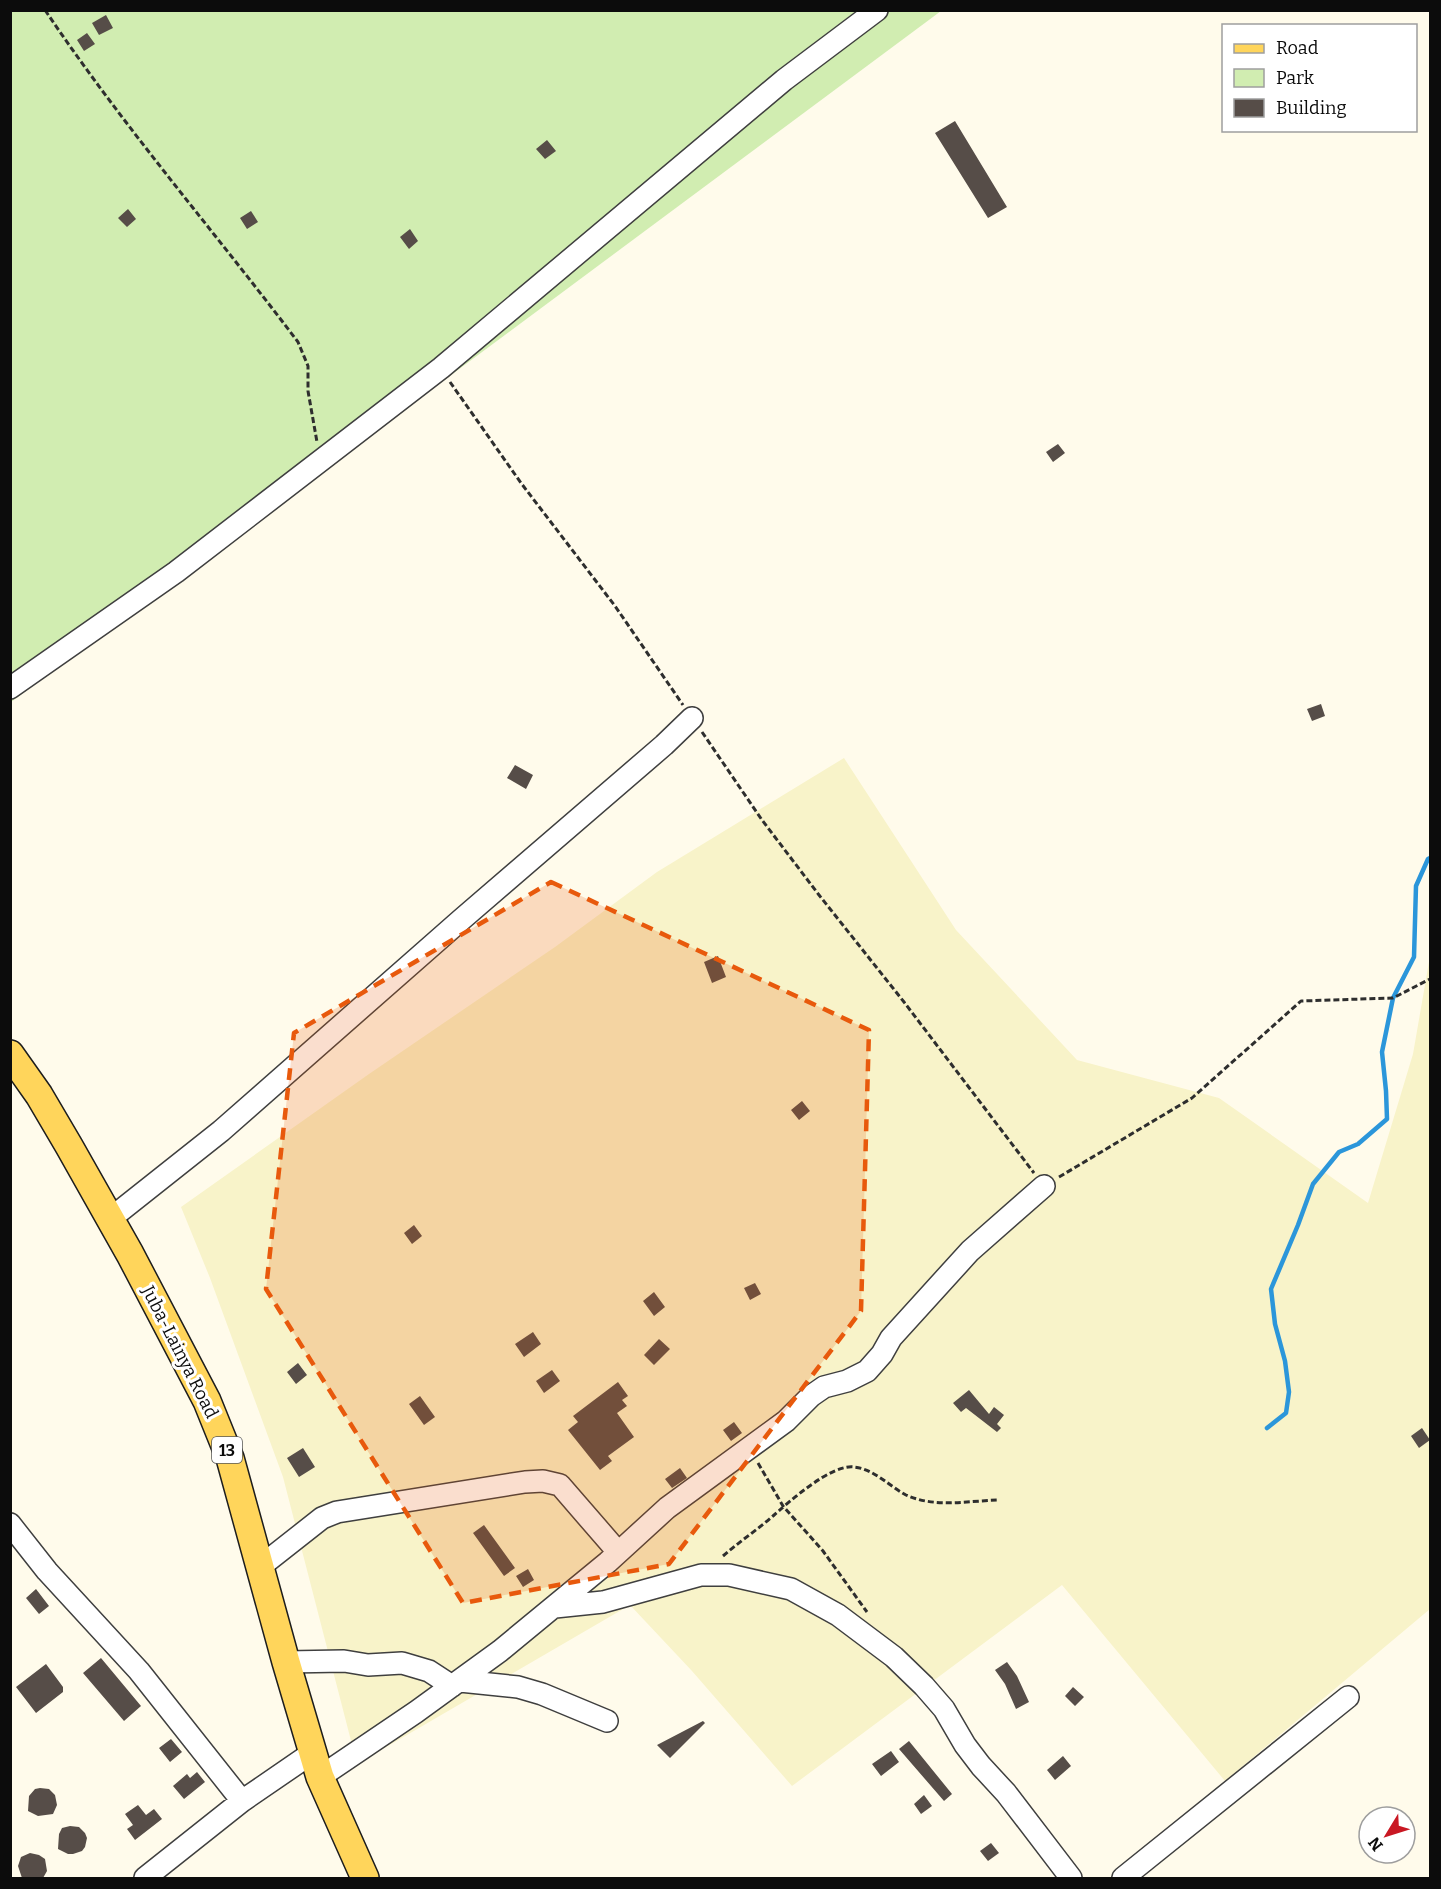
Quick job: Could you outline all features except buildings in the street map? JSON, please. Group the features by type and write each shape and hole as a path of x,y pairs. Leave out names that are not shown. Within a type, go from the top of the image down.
{"main road":[{"name":"Juba-Lainya Road","path":"10,1054 45,1106 110,1219 207,1401 230,1458 316,1765 365,1878"}],"street":[{"path":"10,688 176,572 441,368 784,80 877,10"},
{"path":"110,1219 221,1131 664,745 692,718"},
{"path":"145,1878 242,1801 316,1765 456,1683 555,1606 667,1508 786,1421 811,1396 824,1387 847,1382 867,1371 882,1354 891,1338 970,1251 1044,1186"},
{"path":"261,1566 322,1518 337,1512 543,1481 560,1485 618,1552"},
{"path":"10,1524 47,1570 139,1671 242,1801"},
{"path":"555,1606 603,1602 701,1575 729,1575 791,1589 838,1615 894,1657 924,1686 944,1709 975,1759 1006,1793 1071,1878"},
{"path":"286,1662 344,1661 368,1665 402,1663 429,1671 456,1683 518,1687 542,1694 607,1721"},
{"path":"1123,1878 1348,1697"}],"path":[{"path":"45,10 72,51 178,191 298,342 308,366 308,391 320,461"},
{"path":"441,368 522,483 615,606 776,839 1044,1186 1192,1098 1301,1001 1394,998 1431,979"},
{"path":"750,1448 783,1506 823,1551 868,1614"},
{"path":"701,1575 783,1506 817,1481 848,1467 865,1469 905,1494 922,1500 944,1503 997,1500"}],"highlighted area":[{"path":"551,882 869,1030 861,1311 669,1564 463,1603 266,1289 294,1033"}],"shaded area":[{"path":"844,758 956,930 1077,1060 1219,1098 1368,1203 1413,1054 1430,956 1430,1609 1225,1781 1062,1585 792,1786 692,1671 630,1605 357,1764 283,1477 210,1278 181,1207 369,1074 555,947 657,872"}],"green space":[{"path":"11,11 941,11 11,702"}],"waterway":[{"path":"1267,1428 1286,1413 1289,1392 1285,1361 1275,1324 1271,1289 1313,1184 1339,1152 1358,1144 1387,1119 1382,1052 1393,998 1414,957 1416,886 1430,858"}]}
